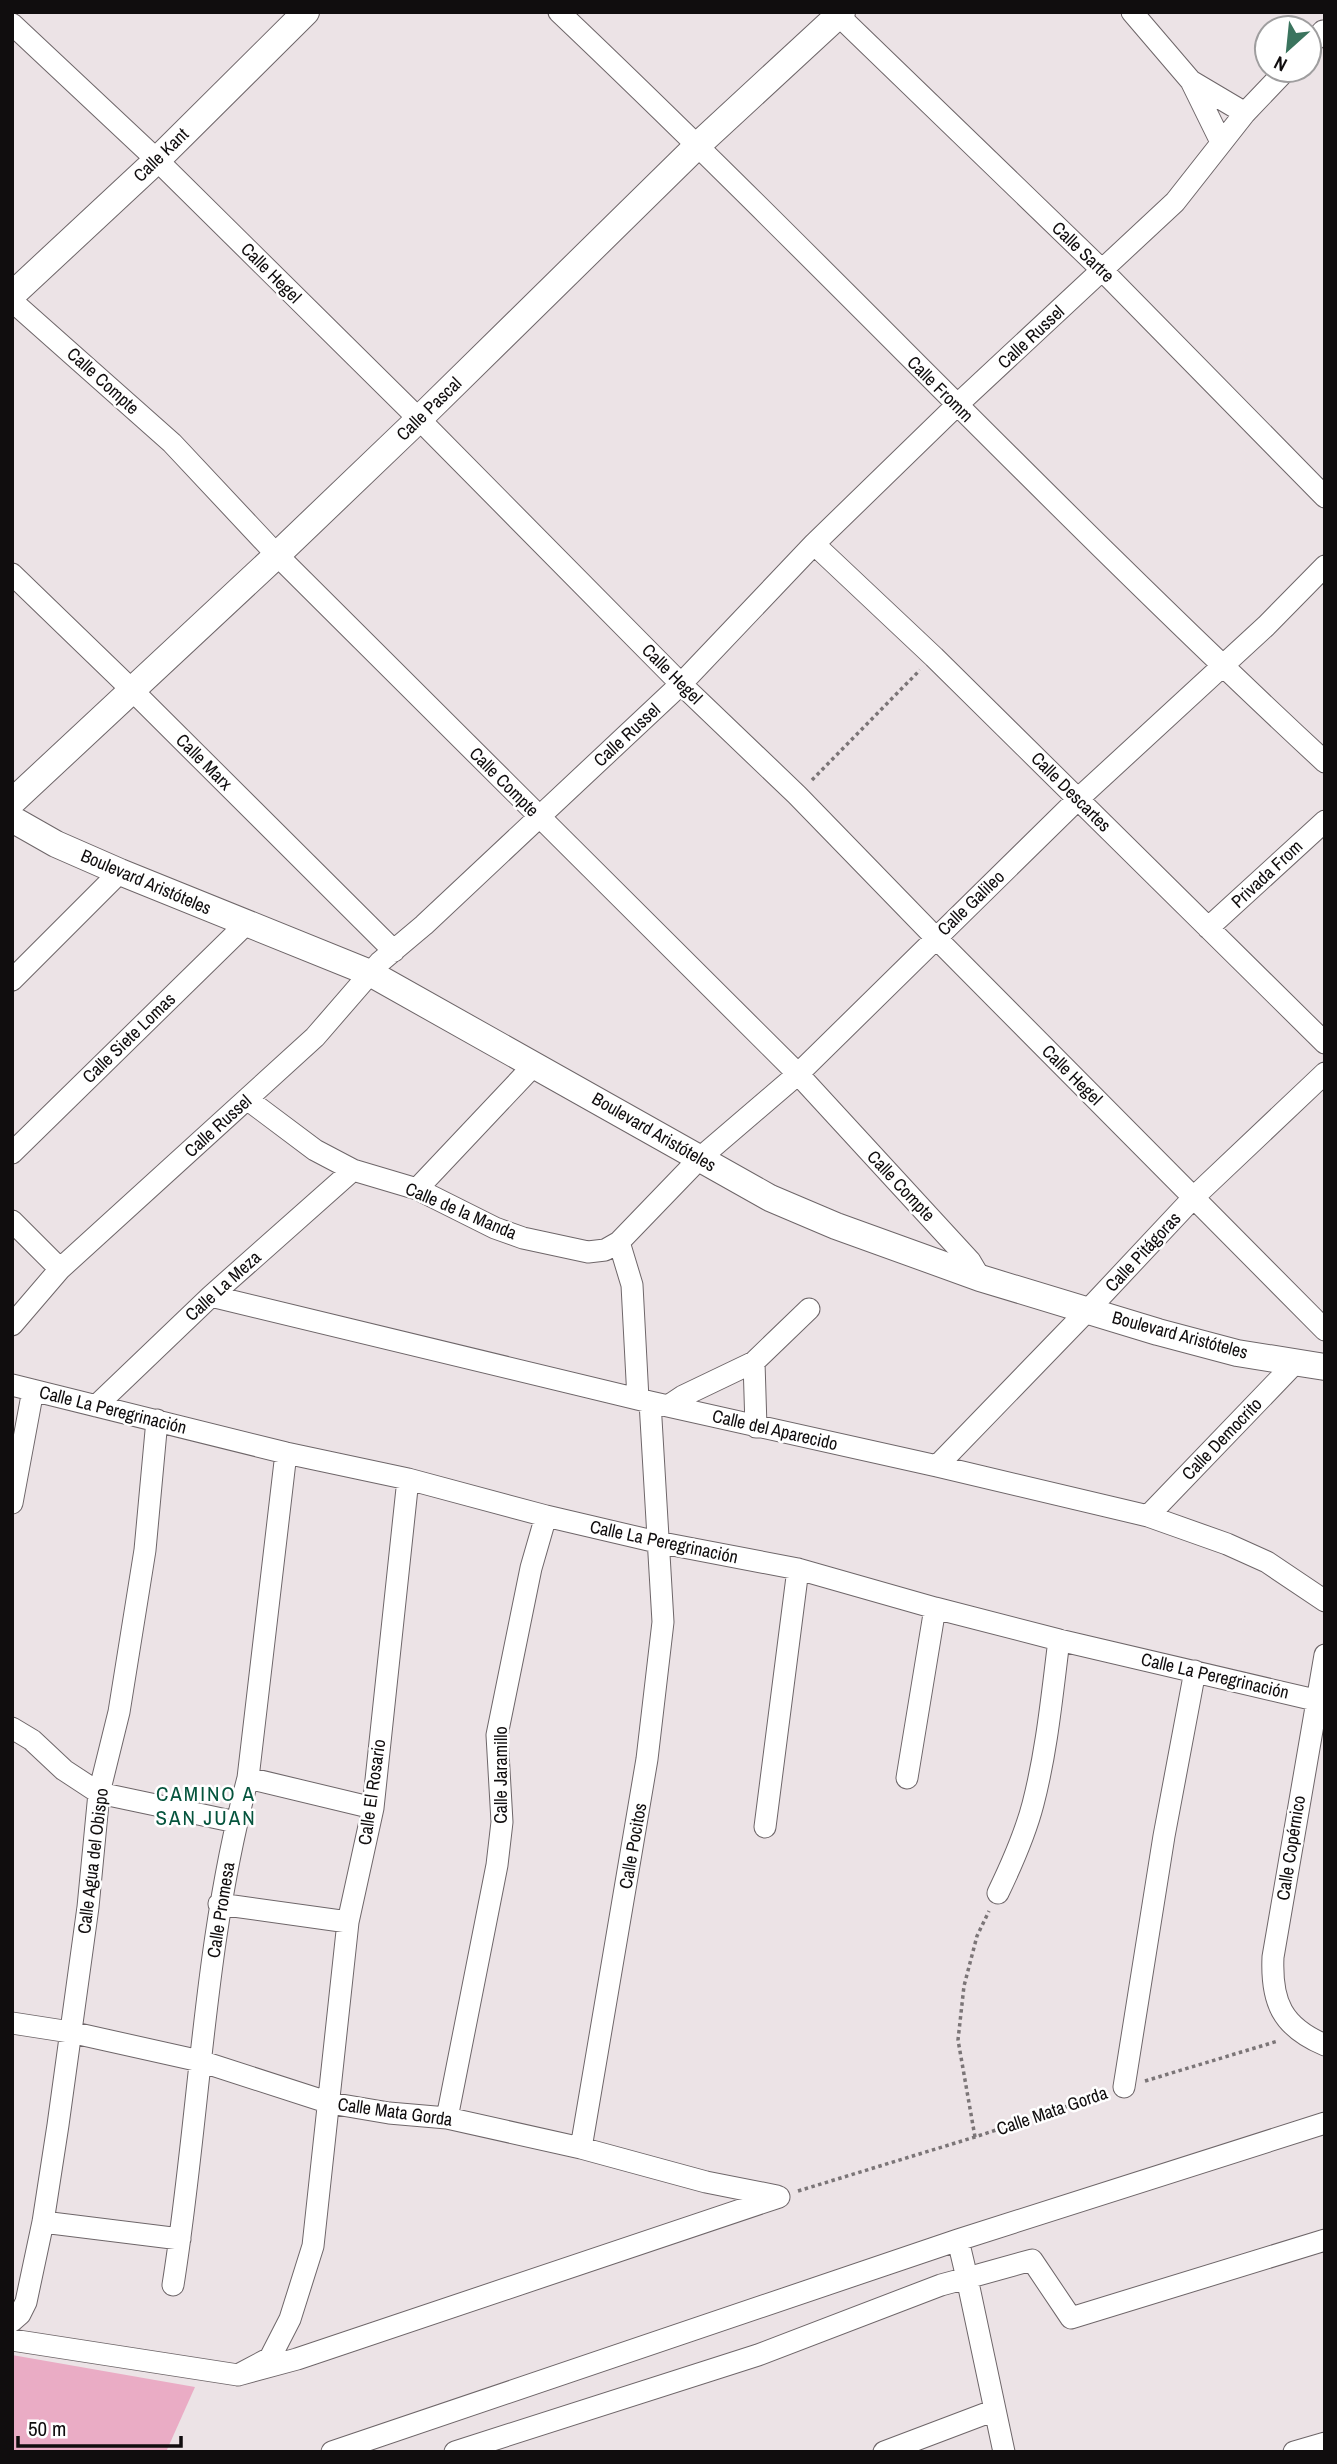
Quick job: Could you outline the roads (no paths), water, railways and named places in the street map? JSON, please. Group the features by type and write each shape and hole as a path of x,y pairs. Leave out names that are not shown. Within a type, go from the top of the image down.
{"street":[{"name":"Calle Kant","path":"12,295 157,160 306,12"},
{"name":"Calle Fromm","path":"559,12 698,145 1222,666 1325,762"},
{"path":"1132,12 1191,81 1221,142"},
{"name":"Calle Pascal","path":"12,802 277,555 698,145 838,13"},
{"name":"Calle Sartre","path":"838,13 1103,271 1325,497"},
{"name":"Calle Hegel","path":"12,24 157,160 419,419 681,684 797,795 1325,1330"},
{"path":"1191,81 1245,113"},
{"name":"Calle Russel","path":"12,1325 60,1269 315,1037 370,973 681,684 814,544 957,405 1175,202 1221,142 1273,84"},
{"name":"Calle Compte","path":"12,301 172,443 277,555 798,1074 970,1261 981,1278"},
{"name":"Calle Descartes","path":"814,544 934,657 1325,1042"},
{"name":"Calle Galileo","path":"619,1242 700,1158 798,1074 1078,799 1293,601 1325,566"},
{"name":"Calle Marx","path":"12,575 131,689 394,951"},
{"name":"Boulevard Aristóteles","path":"12,818 56,844 120,873 370,973 781,1203 847,1230 981,1278 1158,1332 1237,1353 1325,1367"},
{"name":"Privada From","path":"1209,928 1325,821"},
{"path":"12,979 120,873"},
{"name":"Calle Siete Lomas","path":"12,1153 246,924"},
{"path":"416,1189 535,1064"},
{"name":"Calle Pitágoras","path":"937,1466 1194,1197 1325,1073"},
{"name":"Calle de la Manda","path":"247,1099 315,1150 353,1170 416,1189 495,1228 523,1238 588,1252 605,1250 619,1242"},
{"name":"Calle La Meza","path":"96,1406 211,1296 353,1170"},
{"path":"12,1221 60,1269"},
{"path":"619,1242 632,1285 652,1402 657,1542"},
{"name":"Calle del Aparecido","path":"211,1296 756,1427 1148,1516 1227,1544 1267,1562 1325,1601"},
{"path":"652,1402 683,1396 754,1362 809,1309"},
{"path":"754,1362 756,1427"},
{"name":"Calle Democrito","path":"1148,1516 1296,1362"},
{"path":"12,1503 22,1388"},
{"name":"Calle La Peregrinación","path":"22,1388 286,1453 408,1479 657,1542 798,1569 1059,1640 1315,1700"},
{"name":"Calle Agua del Obispo","path":"12,2320 20,2314 26,2302 43,2222 88,1907 99,1793 119,1712 145,1550 157,1420"},
{"name":"Calle Promesa","path":"173,2285 219,1904 248,1778 286,1453"},
{"name":"Calle El Rosario","path":"238,2375 270,2357 290,2319 313,2246 348,1922 373,1808 408,1479"},
{"name":"Calle Jaramillo","path":"447,2118 497,1865 502,1822 497,1735 531,1568 546,1516"},
{"name":"Calle Pocitos","path":"582,2148 655,1707 663,1622 657,1542"},
{"path":"765,1827 798,1569"},
{"path":"907,1778 935,1608"},
{"path":"998,1893 1017,1852 1033,1805 1044,1756 1059,1640"},
{"name":"Calle Copérnico","path":"1325,1655 1315,1700 1273,1956 1272,1982 1278,2006 1287,2020 1302,2034 1325,2045"},
{"path":"1124,2087 1164,1836 1195,1671"},
{"path":"12,1728 32,1740 64,1770 99,1793 236,1822"},
{"path":"248,1778 373,1808"},
{"path":"219,1904 348,1922"},
{"name":"Calle Mata Gorda","path":"12,2023 70,2032 200,2061 330,2103 389,2113 447,2118 582,2148 652,2169 779,2197 297,2359 238,2375"},
{"path":"332,2452 958,2240 1325,2123"},
{"path":"43,2222 180,2239"},
{"path":"958,2240 1004,2452"},
{"path":"455,2452 758,2355 942,2286 1032,2260 1072,2318 1325,2240"},
{"path":"12,2340 238,2375"},
{"path":"899,2449 995,2410"},
{"path":"1294,2452 1325,2443"}],"district":[{"name":"CAMINO A SAN JUAN","path":"206,1806"}]}
